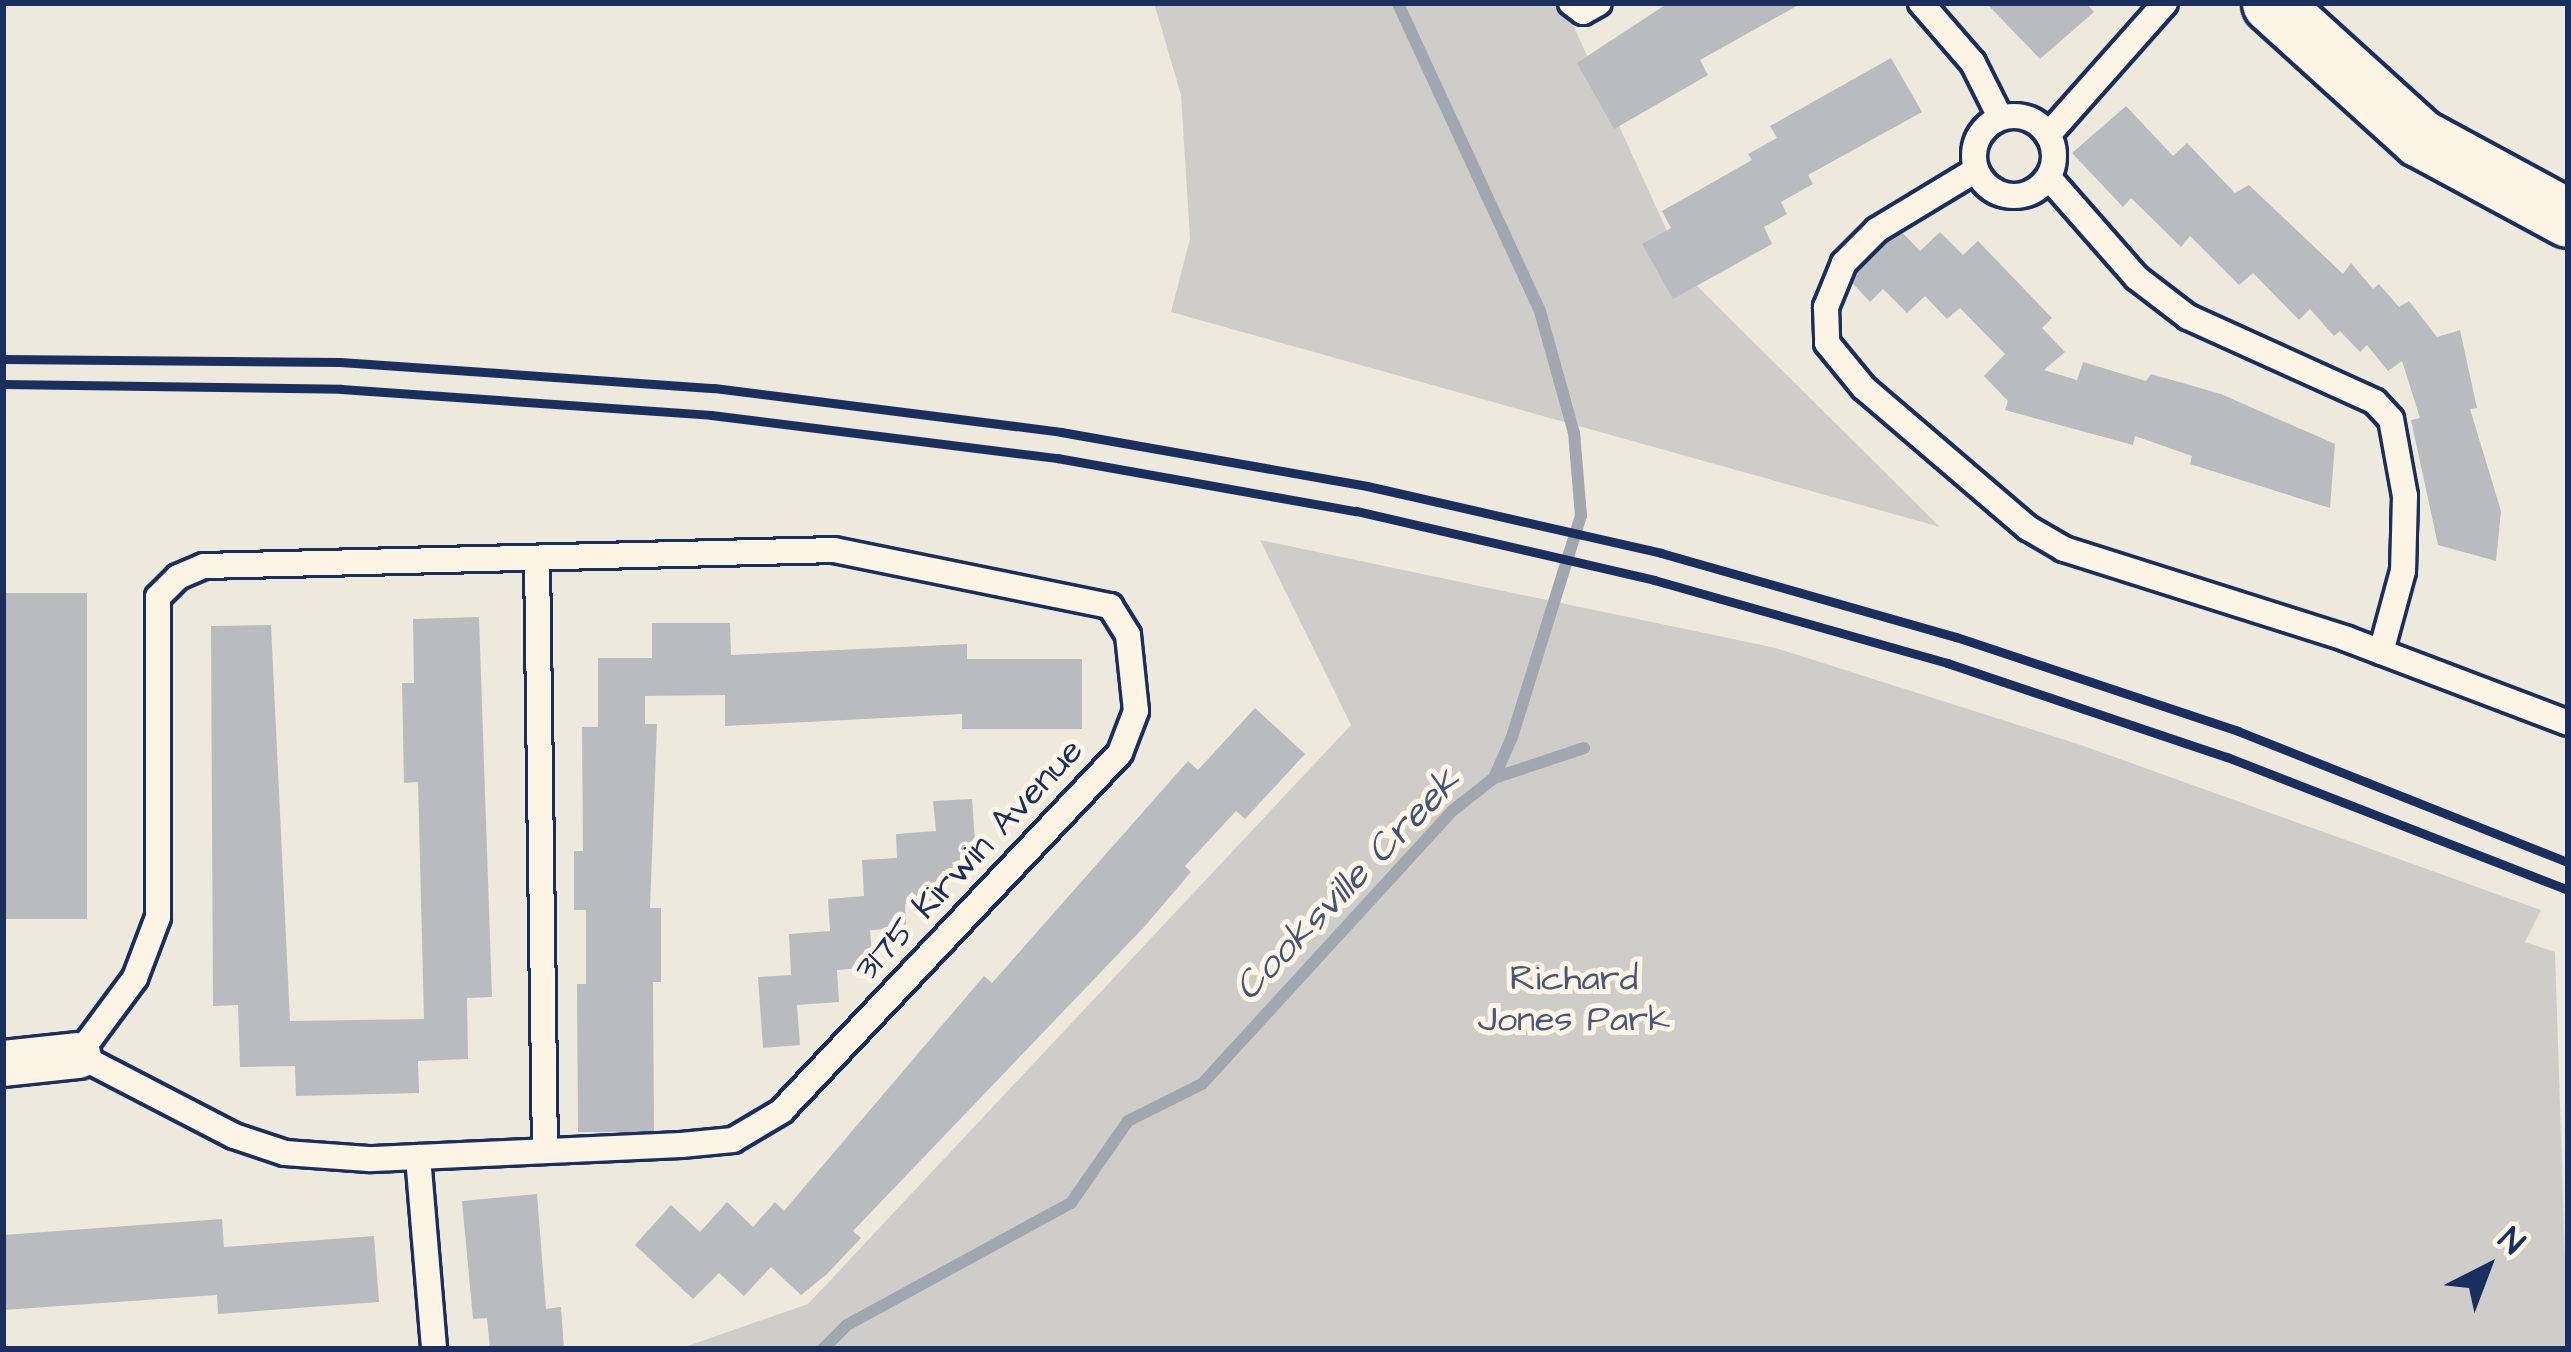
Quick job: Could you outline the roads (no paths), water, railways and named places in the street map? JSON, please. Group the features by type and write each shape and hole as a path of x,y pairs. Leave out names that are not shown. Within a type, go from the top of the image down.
{"street":[{"path":"2271,3 2420,138 2568,218"},
{"path":"3,1063 77,1055"}],"lane":[{"path":"1571,3 1583,12 1598,3"},
{"path":"1921,3 1973,63 2000,117"},
{"path":"2048,135 2165,3"},
{"path":"2026,116 2048,135 2055,154 2049,178 2027,195 2002,196 1976,170 1979,134 2000,117 2026,116"},
{"path":"1976,170 1877,230 1844,263 1826,307 1827,343 1864,388 2028,528 2064,549 2381,652 2568,723"},
{"path":"2049,178 2137,278 2188,317 2374,402 2391,419 2403,476 2403,571 2381,652"},
{"name":"3175 Kirwin Avenue","path":"834,550 1080,593 1110,606 1129,634 1136,711 1120,753 782,1111 734,1140 418,1157 285,1153 234,1136 77,1055 135,978 158,917 158,597 204,566 537,558 834,550"},
{"path":"537,558 544,1151"},
{"path":"418,1157 434,1349"}],"waterway":[{"name":"Cooksville Creek","path":"823,1349 847,1325 1071,1203 1128,1121 1202,1084 1452,811 1494,778 1512,737 1581,516 1574,433 1540,311 1398,3"},
{"path":"1494,778 1584,748"}],"railway":[{"path":"3,359 340,362 714,388 1061,432 1367,486 1661,553 1956,637 2238,731 2568,862"},
{"path":"3,384 341,389 711,415 1057,458 1356,511 1654,580 1947,663 2227,757 2568,890"}],"park label":[{"name":"Richard Jones Park","path":"1574,998"}]}
